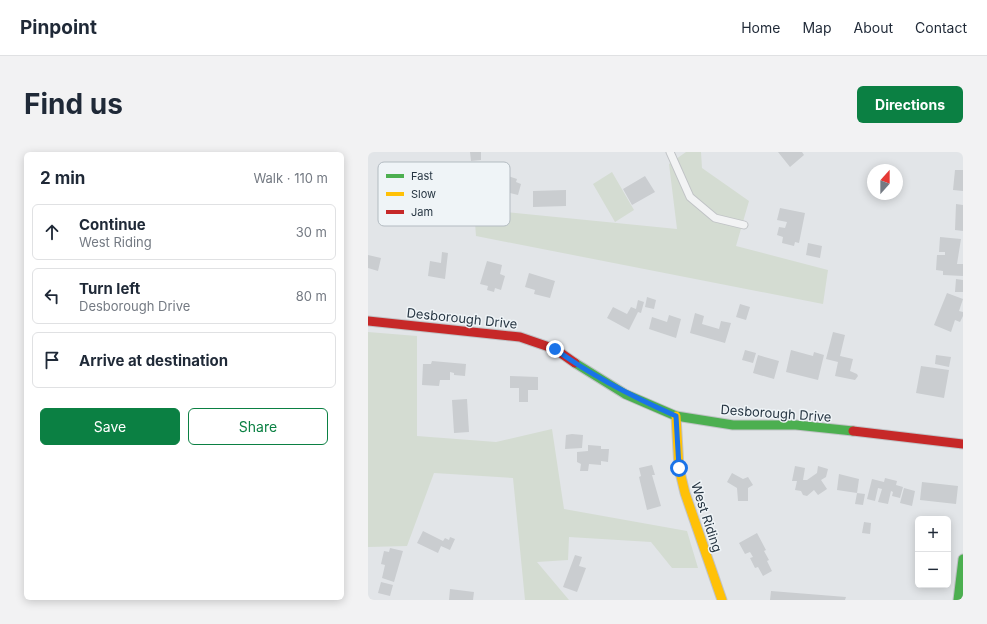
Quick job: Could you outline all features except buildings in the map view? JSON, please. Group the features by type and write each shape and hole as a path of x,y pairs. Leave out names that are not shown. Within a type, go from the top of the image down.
{"street":[{"name":"Desborough Drive","path":"368,321 520,337 538,342 555,349 576,364 625,394 676,416 733,425 796,424 963,444"},
{"name":"West Riding","path":"676,416 679,468 685,493 722,600"},
{"path":"958,600 963,559"}],"lane":[{"path":"670,152 690,197 715,218 744,225"}],"shaded area":[{"path":"686,152 701,152 702,168 749,201 736,246 828,270 823,304 476,236 475,226 510,226 510,213 677,229 669,164"},
{"path":"612,172 634,210 615,222 593,184"},
{"path":"368,332 417,336 417,436 496,442 552,429 564,509 687,531 698,568 672,568 651,542 569,537 568,560 537,562 569,600 525,600 513,478 434,473 407,546 368,547"}],"traffic: fast":[{"path":"575,363 625,394 676,416 733,425 796,425 853,431"},
{"path":"958,600 963,559"}],"traffic: slow":[{"path":"676,416 679,468 685,493 722,600"}],"traffic: jam":[{"path":"368,321 520,337 555,349 575,363"},
{"path":"853,431 963,444"}],"route":[{"path":"555,349 576,364 625,394 676,416 679,468"}]}
